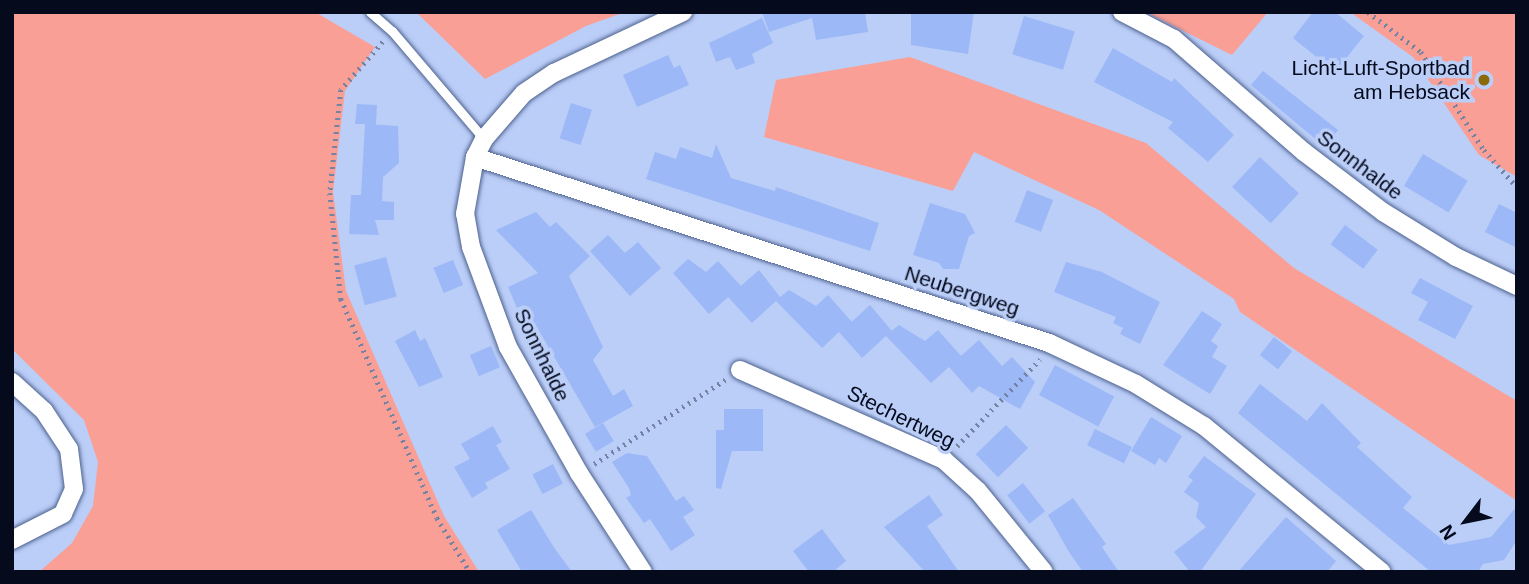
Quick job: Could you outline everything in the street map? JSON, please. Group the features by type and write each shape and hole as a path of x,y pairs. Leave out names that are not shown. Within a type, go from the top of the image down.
{"street":[{"name":"Sonnhalde","path":"643,572 579,474 508,347 471,247 465,214 475,157 484,139 524,93 554,73 683,12"},
{"name":"Sonnhalde","path":"1122,12 1174,39 1304,152 1382,212 1456,257 1517,286"},
{"name":"Neubergweg","path":"475,157 1049,343 1136,384 1205,426 1382,572"},
{"name":"Stechertweg","path":"740,370 944,460 978,491 1044,572"},
{"path":"12,382 44,411 69,449 74,489 63,514 12,540"}],"lane":[{"path":"370,12 392,31 484,139"}],"path":[{"path":"1368,12 1420,52 1484,149 1517,187"},
{"path":"392,31 341,90 330,193 341,299 437,518 470,572"},
{"path":"944,460 1033,371 1049,343"},
{"path":"595,463 740,370"}],"shaded area":[{"path":"12,12 315,12 375,47 345,91 333,192 346,291 444,516 479,572 39,572 72,543 93,506 98,462 84,420 12,349"},
{"path":"416,12 625,12 586,26 485,79"},
{"path":"1145,12 1268,12 1232,55"},
{"name":"Licht-Luft-Sportbad am Hebsack","path":"1350,12 1517,12 1517,177 1479,155 1413,57"},
{"path":"910,57 1146,143 1294,268 1517,401 1517,501 1240,312 1234,299 1099,210 974,152 953,191 764,137 776,80"}],"building":[{"path":"762,12 865,12 868,32 816,40 812,18 769,32"},
{"path":"911,12 974,12 968,54 911,45"},
{"path":"1313,12 1335,12 1364,36 1335,72 1293,38"},
{"path":"1024,16 1075,31 1063,70 1012,54"},
{"path":"762,18 773,43 752,54 755,63 736,70 730,57 716,62 709,43"},
{"path":"1113,48 1172,82 1174,78 1234,135 1208,162 1168,128 1173,122 1094,82"},
{"path":"668,55 674,68 680,65 689,85 637,107 623,75"},
{"path":"1263,71 1338,130 1325,147 1251,85"},
{"path":"571,103 592,110 580,145 560,138"},
{"path":"357,104 377,105 376,125 398,126 399,163 383,177 382,201 394,202 394,220 375,220 379,235 349,234 351,195 361,195 365,124 355,124"},
{"path":"716,144 731,178 775,191 776,187 879,223 870,251 646,179 655,152 676,159 680,147 712,158"},
{"path":"1423,154 1468,181 1449,212 1404,186"},
{"path":"1260,157 1299,193 1271,223 1232,187"},
{"path":"1027,190 1053,200 1041,232 1015,222"},
{"path":"930,203 965,214 975,233 969,236 959,269 943,269 939,263 913,255"},
{"path":"1499,204 1517,213 1517,248 1485,232"},
{"path":"536,212 550,227 556,222 590,256 569,276 603,347 593,360 613,396 624,389 633,406 595,427 524,305 517,308 508,287 538,273 496,230"},
{"path":"1345,225 1378,250 1363,269 1331,244"},
{"path":"608,235 625,253 638,242 661,268 630,296 590,251"},
{"path":"386,257 397,297 365,305 354,266"},
{"path":"688,259 706,272 718,261 741,286 709,314 673,273"},
{"path":"453,260 463,285 444,293 434,268"},
{"path":"1066,262 1102,272 1160,302 1140,344 1120,334 1123,328 1113,323 1116,317 1054,292"},
{"path":"759,270 780,297 789,290 816,306 828,295 852,322 870,305 892,331 899,325 925,341 938,330 961,356 979,340 1002,366 1012,357 1035,382 1020,409 979,386 972,393 949,367 931,383 886,336 862,358 839,332 822,348 776,301 752,323 728,297"},
{"path":"1420,278 1473,306 1455,339 1418,320 1428,302 1411,293"},
{"path":"1202,311 1222,324 1211,341 1218,346 1212,357 1227,366 1210,394 1163,365"},
{"path":"415,330 420,341 425,338 443,377 419,387 395,341"},
{"path":"1274,337 1292,351 1278,369 1260,355"},
{"path":"491,346 500,367 479,376 470,355"},
{"path":"1055,365 1114,396 1098,426 1039,395"},
{"path":"1260,384 1307,421 1322,403 1361,443 1357,447 1412,497 1403,508 1449,545 1491,537 1517,506 1517,540 1504,560 1483,564 1478,572 1431,572 1238,413"},
{"path":"724,409 763,409 763,451 732,451 721,489 716,488 716,430 724,430"},
{"path":"1151,417 1182,436 1166,463 1159,458 1155,465 1131,451"},
{"path":"603,423 614,441 596,452 585,434"},
{"path":"1006,425 1028,448 998,477 976,454"},
{"path":"493,426 502,442 496,445 510,469 485,483 488,488 472,498 454,467 470,459 461,444"},
{"path":"1095,429 1132,447 1124,463 1087,445"},
{"path":"627,453 647,456 676,501 684,496 694,510 683,517 695,535 671,551 650,519 644,523 626,498 631,495 629,488 612,462"},
{"path":"1204,456 1256,494 1200,572 1190,572 1174,552 1206,527 1196,517 1199,503 1184,492 1193,480 1188,477"},
{"path":"553,464 563,484 542,494 533,474"},
{"path":"1023,483 1045,511 1029,524 1007,495"},
{"path":"929,495 943,515 927,526 959,572 925,572 884,527"},
{"path":"1073,498 1106,544 1102,547 1119,572 1083,572 1069,552 1048,515"},
{"path":"531,510 572,572 522,572 497,530"},
{"path":"1286,517 1336,561 1327,572 1238,572"},
{"path":"822,529 846,561 833,572 809,572 793,551"}],"place":[{"name":"Licht-Luft-Sportbad am Hebsack","path":"1484,80"}]}
